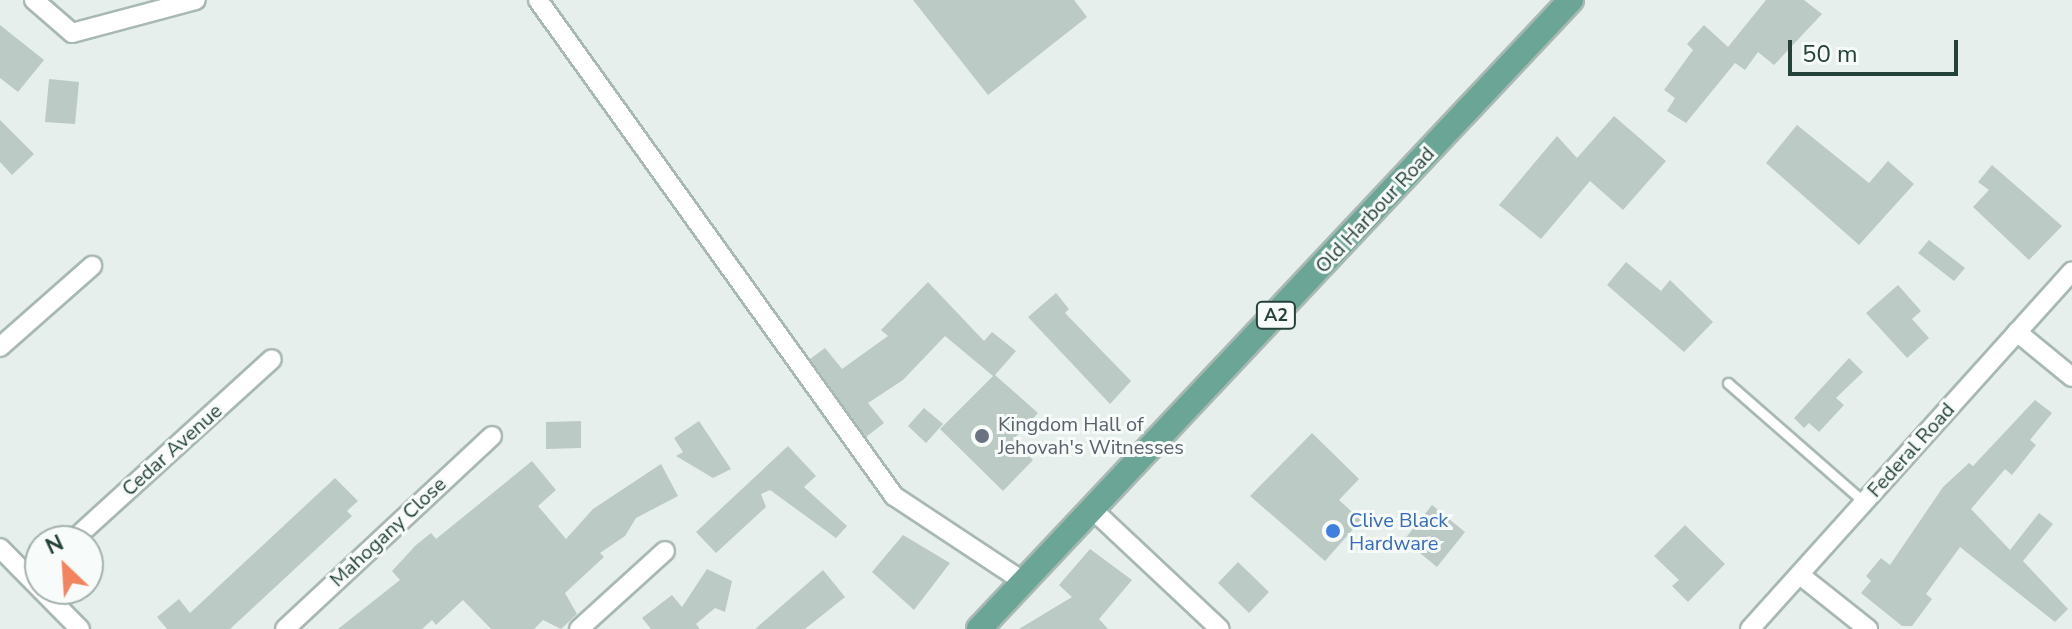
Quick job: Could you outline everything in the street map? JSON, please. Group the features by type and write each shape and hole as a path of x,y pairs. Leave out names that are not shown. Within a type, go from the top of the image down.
{"main road":[{"name":"Old Harbour Road","path":"979,629 1571,0"}],"street":[{"path":"34,0 72,33 196,0"},
{"path":"538,0 894,496 1024,582"},
{"path":"0,347 92,266"},
{"name":"Federal Road","path":"1750,629 2072,272"},
{"path":"2017,332 2072,377"},
{"name":"Cedar Avenue","path":"90,525 272,359"},
{"name":"Mahogany Close","path":"285,629 492,436"},
{"path":"1092,509 1220,629"},
{"path":"0,548 24,567"},
{"path":"579,629 665,551"},
{"path":"1800,575 1868,629"},
{"path":"60,605 80,629"}],"lane":[{"path":"1728,383 1864,502"}],"building":[{"path":"913,0 1074,0 1087,17 988,95"},
{"path":"1766,0 1804,0 1822,14 1774,65 1758,52 1745,70 1735,63 1686,123 1667,111 1675,98 1664,90 1693,50 1687,44 1704,25 1728,47"},
{"path":"0,25 44,60 18,92 0,78"},
{"path":"49,79 79,82 75,124 45,122"},
{"path":"1614,116 1666,161 1623,210 1590,181 1541,239 1499,205 1557,136 1577,158"},
{"path":"0,120 34,154 12,175 0,162"},
{"path":"1797,125 1869,183 1888,161 1914,184 1859,245 1766,163"},
{"path":"1992,165 2062,226 2029,260 1973,207 1989,190 1978,182"},
{"path":"1929,240 1965,268 1954,281 1918,253"},
{"path":"1626,262 1661,291 1670,280 1713,322 1684,352 1607,285"},
{"path":"928,282 984,341 992,332 1016,351 995,375 1038,413 1013,440 1033,460 1003,491 940,429 993,376 945,336 903,380 868,403 884,423 866,437 810,359 825,348 842,369 888,336 881,330"},
{"path":"1898,285 1921,311 1912,319 1929,338 1907,358 1866,313"},
{"path":"1056,293 1069,309 1065,313 1131,381 1110,404 1028,317"},
{"path":"1849,358 1863,372 1836,398 1844,405 1819,432 1809,423 1804,428 1794,418"},
{"path":"2035,400 2052,413 2030,440 2036,445 2012,475 2005,469 1971,509 2010,550 2039,513 2053,524 2023,561 2068,609 2055,622 1960,547 1926,594 1932,599 1912,626 1902,626 1861,593 1871,581 1866,576 1881,558 1890,565 1943,487 1969,463 1973,466"},
{"path":"924,408 943,424 926,443 908,426"},
{"path":"581,421 581,448 546,449 546,422"},
{"path":"699,421 731,469 713,478 676,456 683,452 674,438"},
{"path":"1312,433 1359,479 1339,500 1361,520 1325,561 1250,496"},
{"path":"788,446 816,476 804,487 847,526 836,538 770,490 761,494 766,507 716,553 696,532"},
{"path":"532,461 556,490 538,506 566,539 593,509 661,464 678,496 636,518 625,536 600,553 604,557 565,593 577,614 561,629 543,620 534,629 491,629 463,600 436,625 432,620 422,629 338,629 400,580 392,571 416,545 431,533 436,539"},
{"path":"335,478 358,501 347,511 352,516 230,629 167,629 157,617 179,599 190,613"},
{"path":"1432,505 1465,532 1437,567 1404,540"},
{"path":"1685,525 1725,564 1688,602 1672,586 1679,580 1654,556"},
{"path":"903,535 950,563 914,610 872,572"},
{"path":"1090,549 1132,580 1099,619 1108,629 1019,629 1072,597 1059,585"},
{"path":"1238,562 1269,592 1249,613 1218,583"},
{"path":"707,569 732,581 725,612 715,608 696,624 700,629 651,629 642,618 672,595 682,607"},
{"path":"823,570 845,597 805,629 755,629"}],"place":[{"name":"Kingdom Hall of Jehovah's Witnesses","path":"982,436"},
{"name":"Clive Black Hardware","path":"1333,531"}]}
